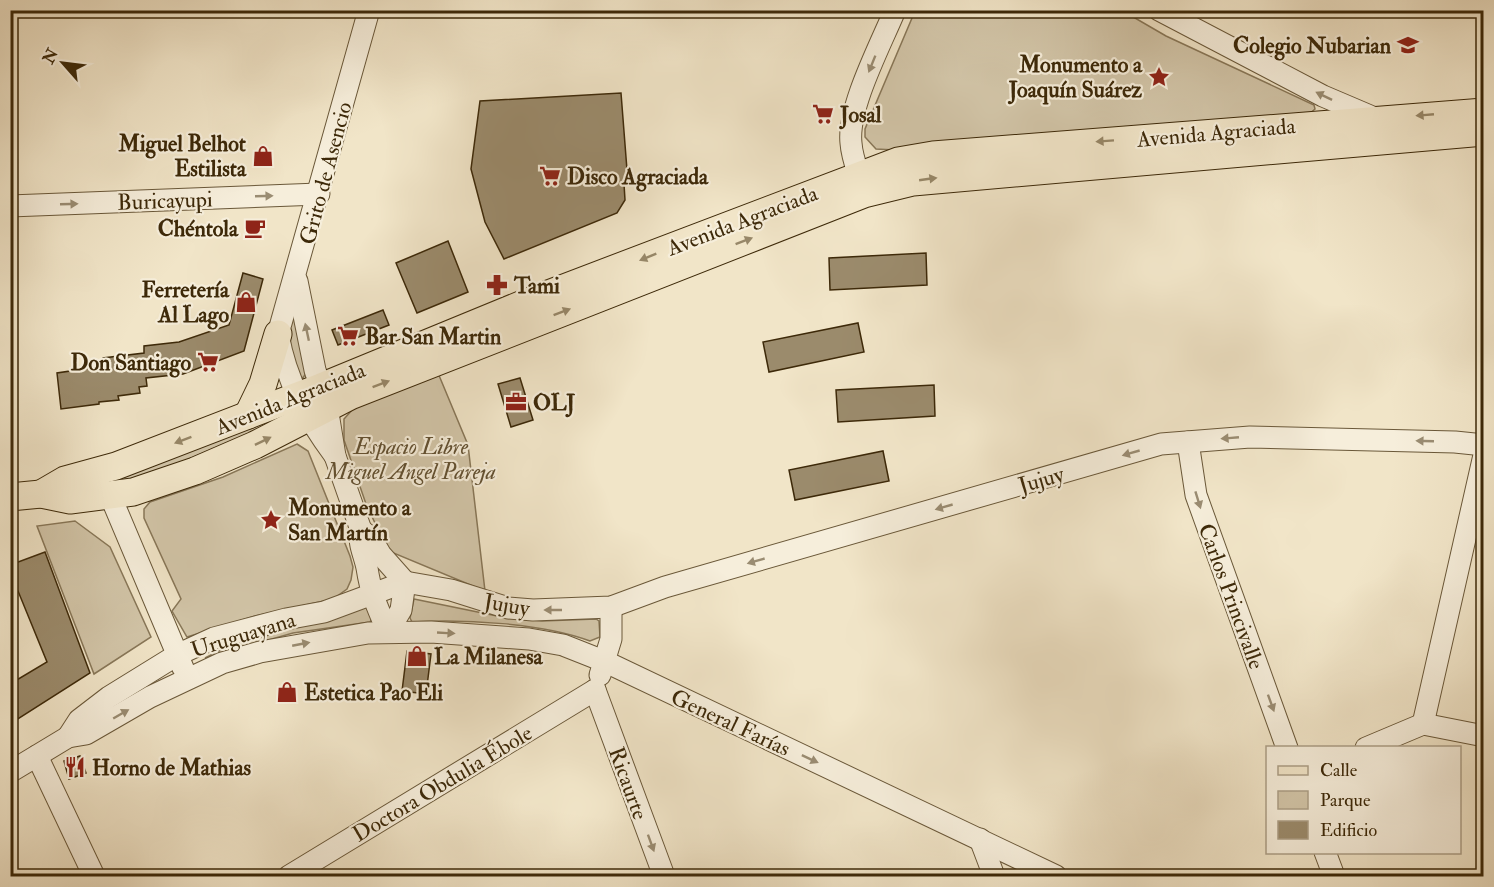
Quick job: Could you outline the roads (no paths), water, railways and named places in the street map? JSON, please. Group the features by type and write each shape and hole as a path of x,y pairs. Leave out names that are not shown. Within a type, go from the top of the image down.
{"main road":[{"name":"Avenida Agraciada","path":"10,496 41,494 70,500 133,492 195,471 313,402 535,299 862,184 898,161 933,155 1484,111"},
{"name":"Avenida Agraciada","path":"862,184 1484,132"},
{"path":"248,415 263,384 278,334"},
{"name":"Avenida Agraciada","path":"41,494 65,480 116,466 248,415 313,402"}],"street":[{"name":"Grito de Asencio","path":"278,334 369,10"},
{"path":"862,184 850,142 851,123 871,66 895,10"},
{"path":"1159,10 1323,96 1378,119"},
{"name":"Buricayupi","path":"10,206 319,194"},
{"path":"296,276 313,402"},
{"path":"278,334 282,353 313,402 361,530 371,538 381,555 405,582 401,610 388,632"},
{"name":"Jujuy","path":"405,582 443,588 508,608 560,610 611,607 665,587 1161,444 1250,436 1455,442 1484,445"},
{"name":"Carlos Princivalle","path":"1188,442 1196,495 1287,746"},
{"path":"1423,723 1484,455"},
{"path":"110,495 188,678"},
{"path":"361,530 358,543 367,566 371,596 388,632"},
{"name":"Uruguayana","path":"68,738 79,720 109,697 177,655 214,638 286,619 324,612 405,582"},
{"path":"595,690 606,662 611,639 611,607"},
{"name":"Uruguayana","path":"10,772 68,738 86,734 188,678 260,652 316,641 388,632"},
{"name":"General Farías","path":"388,632 431,632 547,641 606,662 1056,876"},
{"name":"Doctora Obdulia Ébole","path":"289,876 595,690"},
{"name":"Ricaurte","path":"595,690 664,876"},
{"path":"1368,746 1423,723 1484,736"},
{"path":"37,756 94,876"},
{"path":"980,839 994,876"},
{"path":"1326,854 1334,876"},
{"path":"1003,876 1034,866"}],"place":[{"name":"Colegio Nubarian","path":"1408,45"},
{"name":"Monumento a Joaquín Suárez","path":"1159,77"},
{"name":"Josal","path":"823,114"},
{"name":"Miguel Belhot Estilista","path":"263,156"},
{"name":"Disco Agraciada","path":"550,176"},
{"name":"Chéntola","path":"255,228"},
{"name":"Tami","path":"497,285"},
{"name":"Ferretería Al Lago","path":"246,302"},
{"name":"Bar San Martin","path":"348,336"},
{"name":"Don Santiago","path":"208,362"},
{"name":"OLJ","path":"516,402"},
{"name":"Monumento a San Martín","path":"271,520"},
{"name":"La Milanesa","path":"417,656"},
{"name":"Estetica Pao Eli","path":"287,692"},
{"name":"Horno de Mathias","path":"75,767"}],"park label":[{"name":"Espacio Libre Miguel Angel Pareja","path":"411,458"}]}
